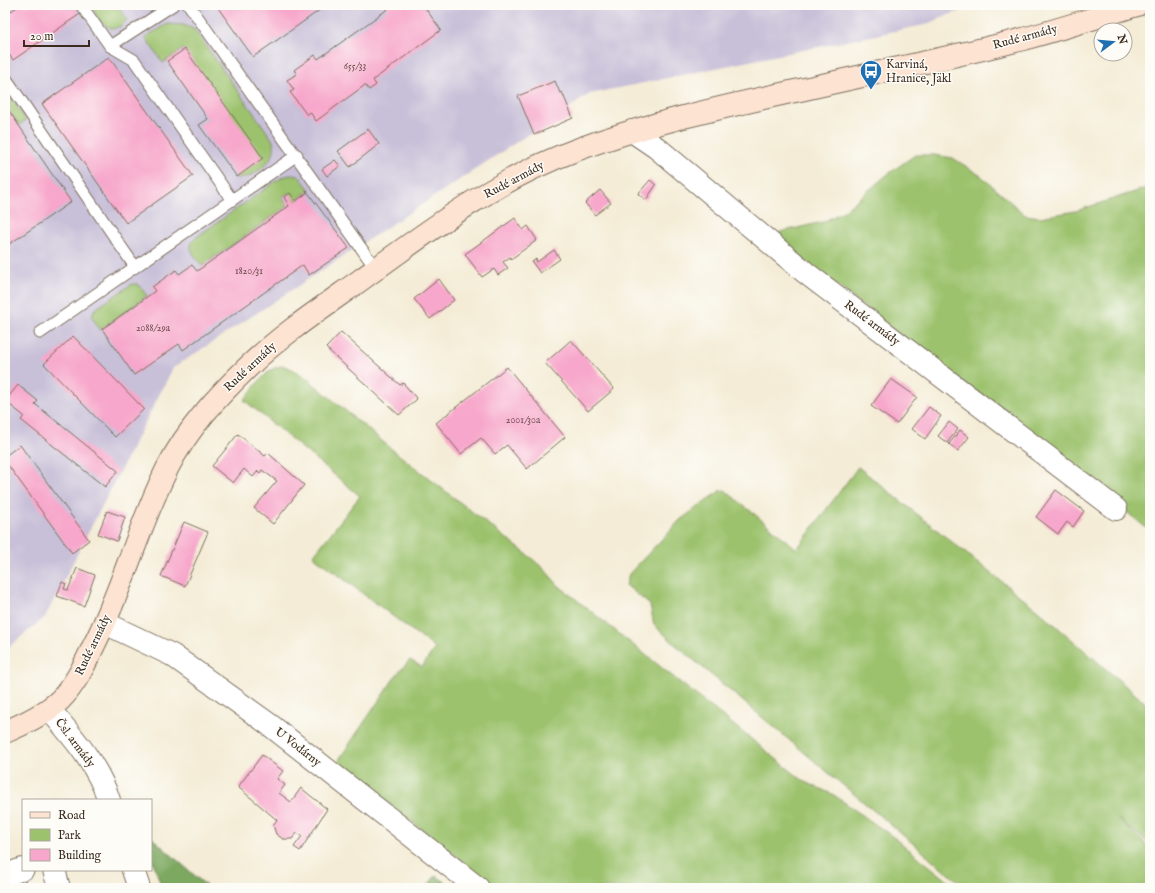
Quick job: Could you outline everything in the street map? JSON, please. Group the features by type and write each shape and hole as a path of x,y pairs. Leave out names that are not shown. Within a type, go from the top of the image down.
{"main road":[{"name":"Rudé armády","path":"5,732 20,726 49,709 62,698 82,671 106,623 150,507 169,466 204,413 253,362 318,310 478,199 509,181 573,151 632,131 775,96 1027,38 1137,5"}],"street":[{"name":"Rudé armády","path":"632,131 657,148 806,273 1116,509"},
{"name":"U Vodárny","path":"106,623 172,655 185,664 270,725 478,888"},
{"name":"Čsl. armády","path":"49,709 78,742 93,765 109,799"},
{"path":"5,875 22,869"},
{"path":"54,871 59,888"},
{"path":"133,871 139,888"}],"lane":[{"path":"81,5 110,46 134,60 232,200"},
{"path":"110,46 174,5"},
{"path":"189,5 297,155 376,269"},
{"path":"5,77 135,267"},
{"path":"40,333 297,155"}],"shaded area":[{"path":"5,5 974,5 924,25 590,94 173,368 45,617 5,650"}],"green space":[{"path":"91,5 118,5 127,20 121,26 113,29 99,20"},
{"path":"168,24 183,25 194,29 272,139 274,145 273,154 267,163 257,172 245,177 235,177 261,158 183,49 163,63 145,37"},
{"path":"5,89 26,120 19,125 5,105"},
{"path":"915,155 934,155 953,158 981,176 1025,215 1040,217 1076,211 1150,187 1150,531 776,238 780,232 823,222 844,211 888,174"},
{"path":"290,175 299,176 310,190 294,202 288,193 282,197 288,206 202,266 191,249 192,242 195,238 282,177"},
{"path":"132,284 138,284 147,296 100,330 92,317 94,310"},
{"path":"284,366 304,376 394,451 529,556 545,570 558,585 805,782 834,795 892,836 957,888 498,888 482,876 338,764 340,758 397,674 410,660 422,667 435,648 313,556 360,496 244,400 261,378 272,370"},
{"path":"858,467 1040,612 1150,707 1150,844 1118,819 1150,848 1150,888 966,888 677,646 654,625 650,605 626,585 629,574 680,520 720,491 725,490 797,549"},
{"path":"152,838 209,888 162,888 152,859"},
{"path":"436,875 451,888 426,888"}],"building":[{"path":"20,5 73,5 80,14 13,60 5,49 5,15"},
{"path":"216,5 327,5 253,57"},
{"path":"385,5 423,5 441,30 373,80 376,85 369,90 365,85 316,121 310,112 307,115 290,92 294,90 287,80 297,74 294,70 315,55 318,59 388,9"},
{"path":"185,49 263,158 237,177 199,125 208,119 167,61"},
{"path":"109,57 193,176 126,223 42,104"},
{"path":"555,81 560,93 562,92 573,118 534,135 518,96"},
{"path":"5,105 71,202 5,247"},
{"path":"368,129 379,144 350,167 338,151"},
{"path":"335,160 340,166 327,176 322,169"},
{"path":"650,180 656,185 646,200 638,194"},
{"path":"306,190 349,248 309,275 303,265 183,350 179,344 134,375 102,329 155,291 152,287 176,270 179,274 192,265 197,271 289,206 284,197 290,193 296,201 307,193"},
{"path":"600,190 611,203 595,215 585,203"},
{"path":"515,218 523,230 528,226 537,240 511,259 510,257 503,262 508,268 498,275 494,269 482,277 465,254"},
{"path":"554,250 560,259 540,273 532,262 536,259 537,262"},
{"path":"439,279 454,300 430,319 414,299"},
{"path":"341,332 400,385 403,383 417,399 399,415 326,348"},
{"path":"73,336 144,409 115,437 44,364"},
{"path":"571,340 614,389 588,411 545,363"},
{"path":"507,367 565,437 527,469 507,445 495,454 481,438 461,454 436,423"},
{"path":"891,379 917,397 897,424 871,406"},
{"path":"18,385 38,401 35,404 118,471 105,487 21,420 24,416 5,401"},
{"path":"929,407 941,416 925,439 912,429"},
{"path":"949,422 958,429 947,443 938,436"},
{"path":"960,430 969,437 958,451 949,444"},
{"path":"238,434 265,456 268,453 304,485 273,524 254,508 277,481 262,470 260,473 258,471 253,477 244,469 233,483 212,466"},
{"path":"20,445 89,540 72,553 5,461 5,456"},
{"path":"1056,490 1084,511 1073,527 1067,522 1058,534 1036,517"},
{"path":"107,511 125,517 117,541 98,534"},
{"path":"184,522 208,532 185,586 161,576"},
{"path":"77,568 95,575 84,606 57,596 62,582 66,584 64,589 68,590"},
{"path":"262,755 283,771 277,779 285,785 279,793 291,802 301,788 327,809 300,851 294,847 302,836 297,833 292,839 283,839 276,834 273,825 277,820 238,787"}],"place":[{"name":"Karviná, Hranice, Jäkl","path":"871,90"}]}
